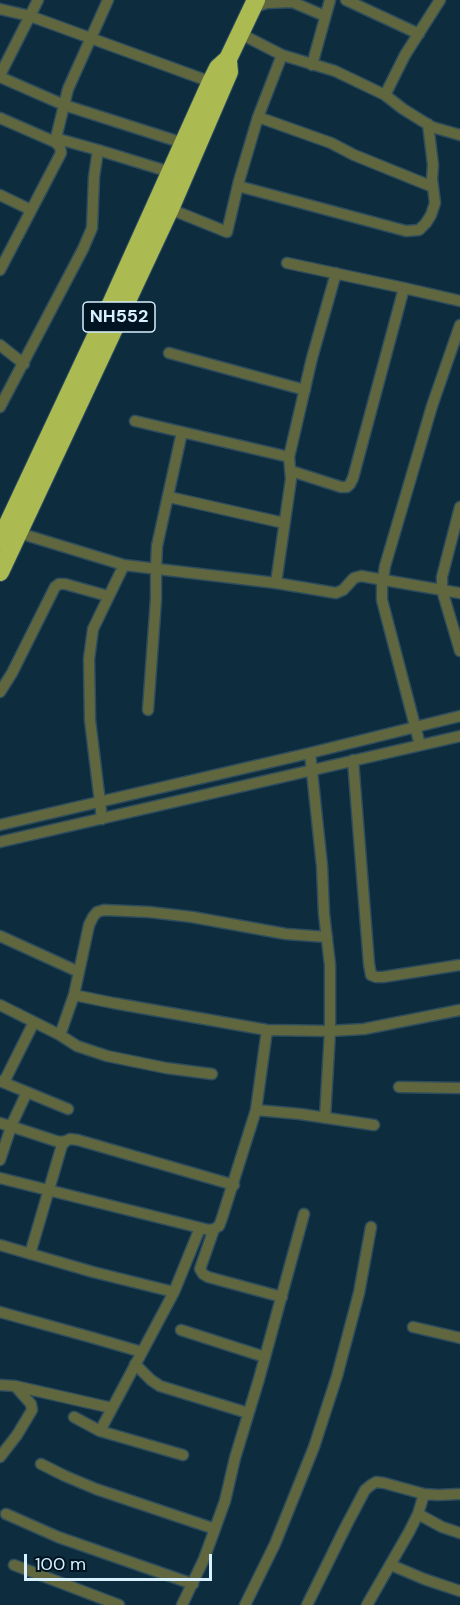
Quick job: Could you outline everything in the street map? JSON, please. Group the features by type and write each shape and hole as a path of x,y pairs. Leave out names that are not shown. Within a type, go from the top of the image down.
{"highway":[{"name":"NH552","path":"0,572 7,530 211,82 218,68 228,59 252,3"},
{"name":"NH552","path":"7,530 170,209 229,72 228,59"}],"street":[{"path":"38,0 0,76 64,105 183,143"},
{"path":"1,267 61,153 55,140 68,89 108,0"},
{"path":"312,65 330,0"},
{"path":"346,0 419,34"},
{"path":"385,95 405,55 440,0"},
{"path":"252,3 292,2 325,16"},
{"path":"0,9 30,16 92,37 211,82"},
{"path":"239,33 282,55 335,71 385,95 428,124 460,135"},
{"path":"170,209 227,232 258,117 282,55"},
{"path":"258,117 331,143 354,155 433,187"},
{"path":"0,118 55,140 98,150 170,172"},
{"path":"238,186 406,231 419,230 434,209 433,165 428,124"},
{"path":"0,407 92,228 94,177 98,150"},
{"path":"0,195 31,210"},
{"path":"287,263 460,301"},
{"path":"276,584 291,471 289,457 312,358 336,273"},
{"path":"291,471 341,487 347,487 350,484 404,288"},
{"path":"420,745 382,600 383,579 432,406 460,326"},
{"path":"0,345 24,364"},
{"path":"169,353 305,390"},
{"path":"135,421 289,457"},
{"path":"148,710 159,537 182,432"},
{"path":"169,497 284,523"},
{"path":"460,507 457,532 443,570 442,590 460,651"},
{"path":"7,530 124,564 336,593 343,590 354,578 361,576 460,593"},
{"path":"102,819 90,720 89,659 93,629 124,564"},
{"path":"0,692 12,673 55,587 64,584 108,596"},
{"path":"0,825 460,716"},
{"path":"0,842 460,736"},
{"path":"310,753 330,965 326,1118"},
{"path":"353,760 371,975 383,977 460,964"},
{"path":"60,1035 74,995 89,925 98,912 104,910 149,912 192,917 286,934 327,938"},
{"path":"0,936 79,972"},
{"path":"74,995 267,1030 364,1029 460,1010"},
{"path":"0,1005 77,1046 107,1056 166,1068 212,1074"},
{"path":"34,1022 2,1082 68,1109"},
{"path":"0,1178 200,1228 214,1229 219,1226 234,1185 256,1110 267,1030"},
{"path":"399,1087 460,1088"},
{"path":"0,1160 27,1092"},
{"path":"256,1110 374,1125"},
{"path":"0,1123 56,1141 78,1140 234,1185"},
{"path":"30,1254 62,1145 66,1141"},
{"path":"182,1605 193,1584 225,1500 304,1214"},
{"path":"245,1605 275,1544 314,1447 337,1376 359,1293 371,1227"},
{"path":"100,1431 174,1292 200,1228"},
{"path":"214,1229 200,1269 203,1274 282,1297"},
{"path":"0,1245 93,1272 174,1292"},
{"path":"0,1312 90,1336 142,1353"},
{"path":"413,1327 460,1338"},
{"path":"181,1330 265,1357"},
{"path":"135,1364 160,1386 248,1413"},
{"path":"0,1385 15,1386 112,1408"},
{"path":"0,1457 32,1410 31,1404 15,1386"},
{"path":"74,1417 100,1431 183,1455"},
{"path":"41,1464 96,1489 215,1529"},
{"path":"307,1605 346,1526 371,1485 376,1482 384,1483 424,1494 460,1494"},
{"path":"367,1605 418,1514 424,1494"},
{"path":"6,1514 58,1537 193,1584"},
{"path":"418,1514 442,1527 460,1533"},
{"path":"14,1565 96,1601 119,1605"},
{"path":"391,1565 415,1576 460,1591"}]}
